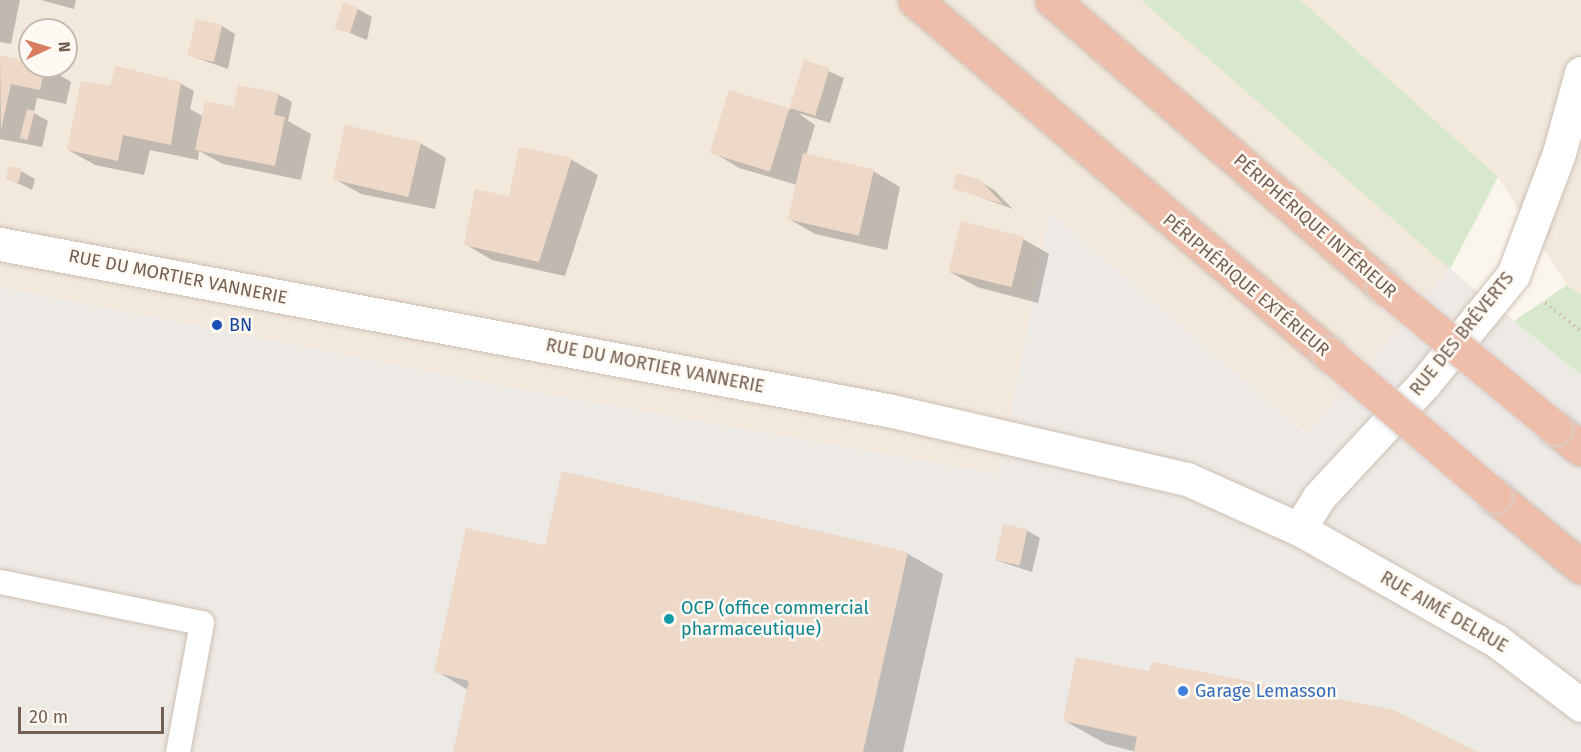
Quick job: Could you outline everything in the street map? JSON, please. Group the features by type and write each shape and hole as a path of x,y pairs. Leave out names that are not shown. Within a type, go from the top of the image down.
{"highway":[{"name":"PÉRIPHÉRIQUE EXTÉRIEUR","path":"915,0 1581,567"},
{"name":"PÉRIPHÉRIQUE INTÉRIEUR","path":"1052,0 1383,286 1581,449"}],"street":[{"name":"RUE DES BRÉVERTS","path":"1299,529 1318,498 1425,383 1513,275 1559,153 1581,73"},
{"name":"RUE DU MORTIER VANNERIE","path":"0,244 892,411 1187,479 1299,529"},
{"name":"RUE AIMÉ DELRUE","path":"1299,529 1497,641 1581,705"}],"lane":[{"path":"0,582 202,623 178,752"}],"shaded area":[{"path":"0,0 1581,0 1581,295 1567,285 1498,177 1450,269 1307,434 1050,212 999,475 524,390 0,287"},
{"path":"1050,212 1306,434 1450,269 1581,375 1581,752 0,752 0,287 524,390 999,474"}],"green space":[{"path":"1141,0 1300,0 1498,177 1450,269"},
{"path":"1567,285 1581,295 1581,375 1514,321"}],"building":[{"path":"343,3 358,8 350,34 335,29"},
{"path":"196,19 222,25 214,62 187,56"},
{"path":"0,55 18,59 18,78 42,78 40,90 11,84 1,130"},
{"path":"804,60 830,68 815,116 789,108"},
{"path":"116,66 181,82 171,145 123,135 118,161 67,150 81,81 110,86"},
{"path":"238,85 279,93 274,115 285,117 275,166 195,150 205,101 234,107"},
{"path":"729,90 789,108 770,172 710,153"},
{"path":"27,109 35,111 28,140 20,138"},
{"path":"345,125 421,143 408,197 332,180"},
{"path":"519,147 572,158 539,262 464,245 475,189 509,196"},
{"path":"803,153 874,169 859,236 788,219"},
{"path":"9,166 22,169 19,183 6,180"},
{"path":"957,173 980,180 1003,204 953,189"},
{"path":"961,221 1024,237 1011,287 948,271"},
{"name":"OCP (office commercial pharmaceutique)","path":"562,471 908,552 863,752 453,752 469,681 434,672 466,528 545,545"},
{"path":"1003,524 1027,529 1020,565 995,560"},
{"name":"Garage Lemasson","path":"1076,657 1149,671 1152,662 1394,710 1478,752 1134,752 1137,737 1063,721"}],"place":[{"name":"BN","path":"217,325"},
{"name":"OCP (office commercial pharmaceutique)","path":"669,619"},
{"name":"Garage Lemasson","path":"1183,691"}]}
